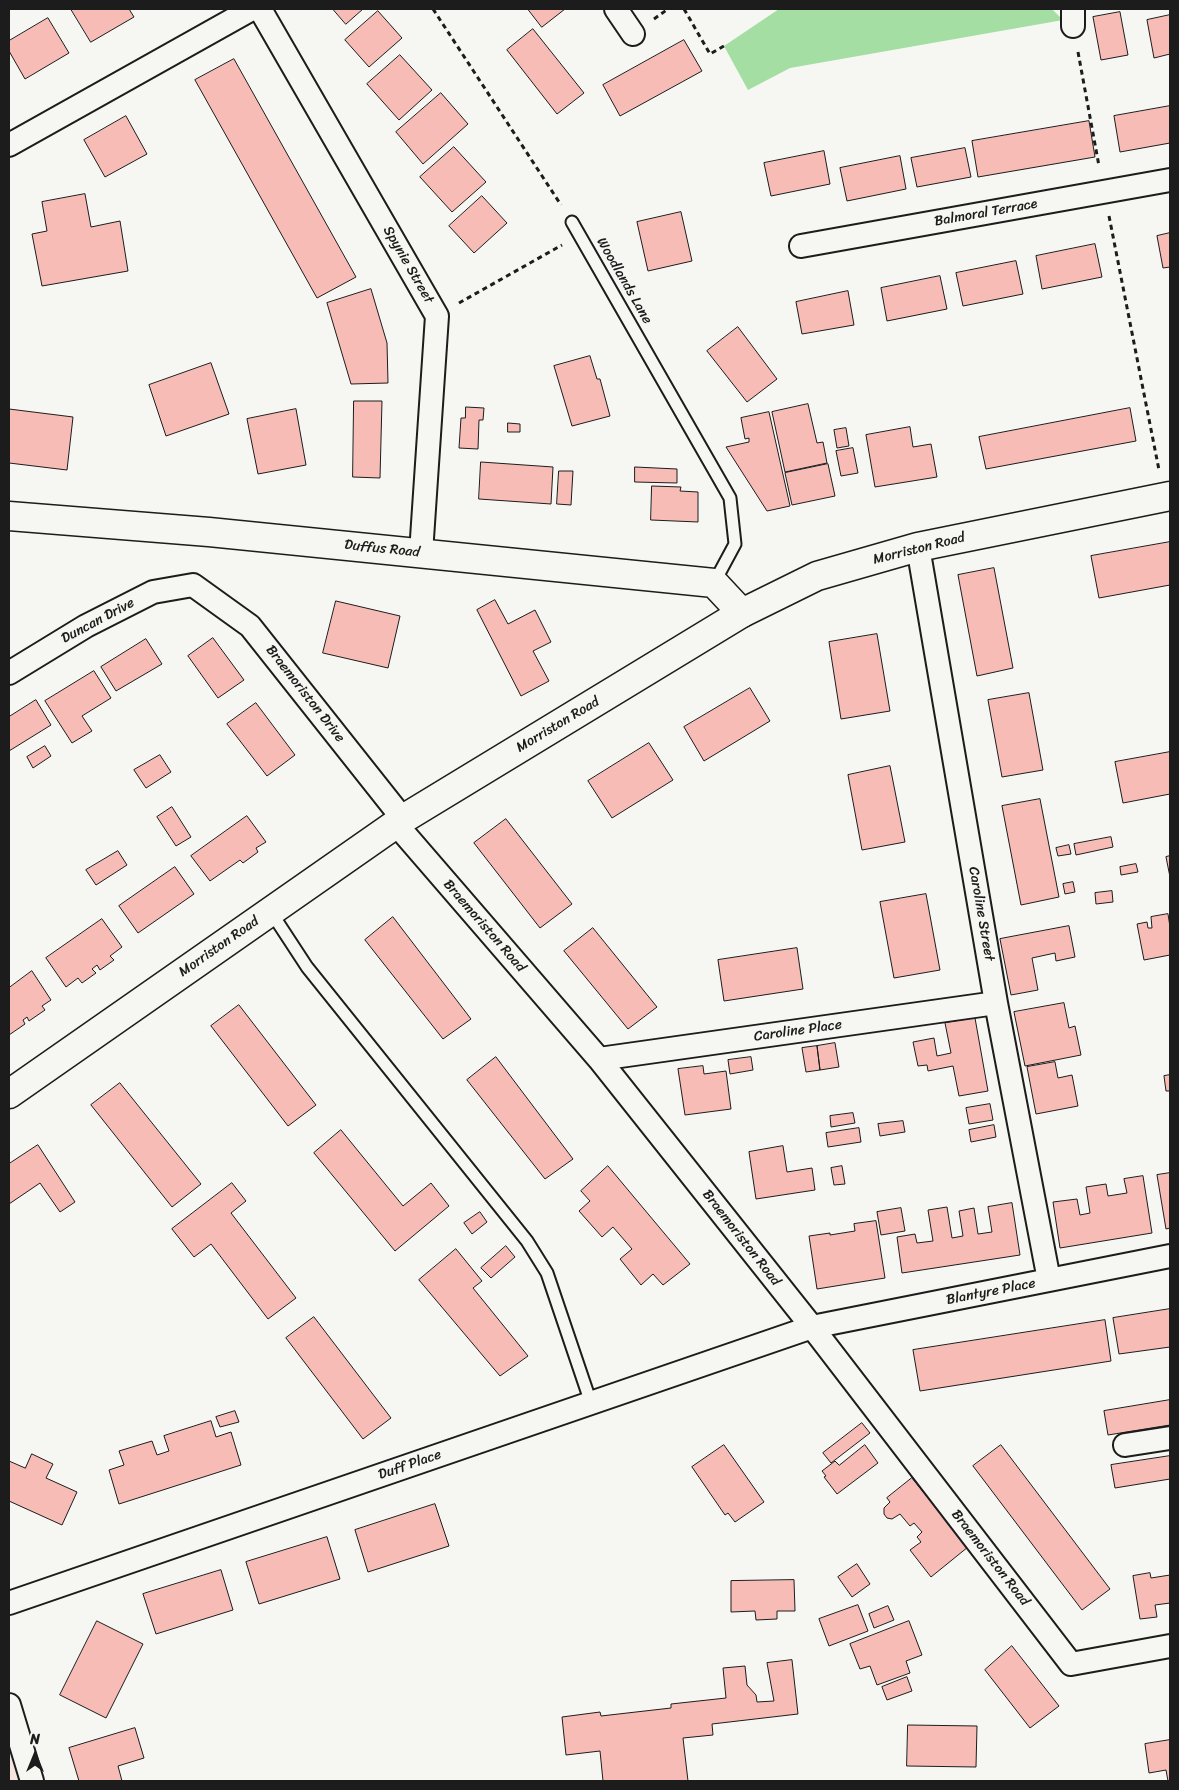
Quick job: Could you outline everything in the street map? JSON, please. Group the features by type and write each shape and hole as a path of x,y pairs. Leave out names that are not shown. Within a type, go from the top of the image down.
{"main road":[{"name":"Morriston Road","path":"9,1094 400,821 742,613 817,576 918,547 1167,497"},
{"name":"Duffus Road","path":"9,516 218,532 714,583"},
{"path":"714,583 742,613"}],"street":[{"path":"9,145 252,9"},
{"name":"Spynie Street","path":"260,9 437,316 421,554"},
{"path":"616,9 633,34"},
{"name":"Balmoral Terrace","path":"801,246 1170,180"},
{"name":"Caroline Street","path":"918,547 996,1003 1049,1280"},
{"name":"Duncan Drive","path":"9,673 86,626 153,592 193,585"},
{"name":"Braemoriston Drive","path":"193,585 250,626 400,821"},
{"name":"Braemoriston Road","path":"400,821 599,1059 812,1327 1071,1664 1170,1646"},
{"name":"Caroline Place","path":"599,1059 996,1003"},
{"name":"Blantyre Place","path":"812,1327 1170,1256"},
{"name":"Duff Place","path":"9,1604 812,1327"},
{"path":"1125,1444 1170,1438"},
{"path":"9,1705 32,1781"}],"lane":[{"name":"Woodlands Lane","path":"572,222 730,498 735,544 714,583"},
{"path":"271,912 307,967 527,1241 547,1272 591,1403"}],"path":[{"path":"433,9 572,222"},
{"path":"684,9 710,54 724,46"},
{"path":"1073,18 1104,192 1167,497"},
{"path":"437,316 580,234"}],"shaded area":[{"path":"9,1705 32,1781 9,1781"}],"green space":[{"path":"779,9 1052,9 1063,20 790,68 748,90 724,46"}],"building":[{"path":"71,9 129,9 134,17 91,42"},
{"path":"333,9 363,9 346,24"},
{"path":"528,9 565,9 542,27"},
{"path":"378,11 402,38 369,67 345,40"},
{"path":"1120,12 1128,55 1101,60 1093,17"},
{"path":"1170,15 1170,54 1154,58 1147,20"},
{"path":"48,18 69,53 25,79 9,51 9,41"},
{"path":"533,29 584,93 557,114 507,50"},
{"path":"684,40 702,71 620,116 603,85"},
{"path":"400,55 432,90 399,120 367,84"},
{"path":"234,59 356,277 317,298 195,80"},
{"path":"441,93 468,124 423,164 396,132"},
{"path":"1170,106 1170,143 1120,152 1114,116"},
{"path":"126,116 147,154 105,177 84,140"},
{"path":"1089,121 1095,157 978,177 972,141"},
{"path":"454,147 486,182 452,212 420,177"},
{"path":"965,148 971,177 917,187 911,158"},
{"path":"824,151 830,184 771,196 764,163"},
{"path":"900,156 906,189 847,201 840,168"},
{"path":"85,194 91,227 120,221 128,271 42,286 32,234 47,231 42,202"},
{"path":"482,196 507,223 474,253 449,226"},
{"path":"681,212 692,261 648,271 637,222"},
{"path":"1170,233 1170,267 1163,268 1157,236"},
{"path":"1095,244 1102,277 1042,289 1036,256"},
{"path":"1016,261 1023,294 963,306 956,273"},
{"path":"940,276 947,309 887,321 881,288"},
{"path":"371,289 387,343 388,383 351,384 327,303"},
{"path":"848,291 854,325 802,334 796,302"},
{"path":"738,327 777,379 747,402 707,351"},
{"path":"590,356 597,379 600,379 610,416 572,426 554,366"},
{"path":"211,363 229,414 166,436 149,385"},
{"path":"354,401 382,401 380,478 353,477"},
{"path":"808,404 817,443 823,442 827,463 785,472 772,412"},
{"path":"466,407 484,408 483,420 479,420 478,449 459,448 461,418 465,418"},
{"path":"1130,408 1136,441 986,469 979,437"},
{"path":"9,409 73,417 67,470 9,463"},
{"path":"296,409 306,465 258,474 247,419"},
{"path":"769,412 790,506 767,511 726,447 749,442 749,438 745,439 741,418"},
{"path":"508,423 520,424 520,432 508,432"},
{"path":"910,427 913,447 931,444 937,477 875,487 866,435"},
{"path":"846,428 849,446 837,448 834,430"},
{"path":"853,448 858,473 841,476 836,451"},
{"path":"481,462 553,467 551,504 479,499"},
{"path":"828,464 835,496 792,505 785,473"},
{"path":"635,467 677,469 677,483 635,482"},
{"path":"559,471 573,471 571,505 557,504"},
{"path":"652,486 681,487 680,491 698,492 698,522 651,520"},
{"path":"1170,542 1170,585 1099,598 1091,556"},
{"path":"994,568 1013,668 977,676 958,575"},
{"path":"495,600 508,624 535,610 551,642 533,651 549,681 521,696 477,610"},
{"path":"336,601 400,616 388,668 323,653"},
{"path":"877,634 890,711 841,719 829,642"},
{"path":"213,638 244,680 218,698 188,656"},
{"path":"146,639 162,664 116,691 101,667"},
{"path":"94,671 111,698 82,716 92,731 72,743 45,701"},
{"path":"750,688 770,721 704,761 684,727"},
{"path":"1029,693 1043,770 1002,777 988,700"},
{"path":"36,700 51,725 9,751 9,717"},
{"path":"256,703 295,755 267,776 227,724"},
{"path":"649,743 673,780 612,818 588,781"},
{"path":"45,746 51,756 33,768 27,757"},
{"path":"1170,752 1170,794 1123,803 1115,762"},
{"path":"160,755 171,772 146,788 134,770"},
{"path":"890,766 905,842 862,850 848,775"},
{"path":"1040,799 1059,897 1021,905 1002,806"},
{"path":"172,807 191,837 176,846 157,817"},
{"path":"247,816 266,842 256,848 258,852 243,863 240,860 210,881 191,856"},
{"path":"506,819 572,904 540,928 474,843"},
{"path":"1111,837 1113,847 1076,855 1074,844"},
{"path":"1069,845 1071,854 1058,856 1056,848"},
{"path":"118,851 127,865 96,885 86,870"},
{"path":"1170,856 1170,877 1166,857"},
{"path":"1136,864 1138,872 1121,875 1120,867"},
{"path":"175,867 194,894 138,933 119,906"},
{"path":"1073,882 1075,892 1065,894 1063,884"},
{"path":"1112,891 1113,902 1096,904 1095,893"},
{"path":"926,894 940,970 894,978 880,902"},
{"path":"1168,914 1170,955 1144,960 1137,924 1147,922 1148,928 1152,928 1151,917"},
{"path":"393,917 471,1019 443,1039 365,940"},
{"path":"102,919 122,947 110,956 114,960 100,970 97,965 92,969 96,973 82,983 78,978 66,987 46,958"},
{"path":"1069,926 1075,957 1056,961 1055,953 1032,958 1038,990 1011,995 1000,939"},
{"path":"593,928 657,1007 628,1029 564,951"},
{"path":"797,948 803,989 724,1001 718,960"},
{"path":"32,971 51,1000 42,1006 45,1010 29,1021 27,1017 23,1020 25,1024 9,1035 9,988"},
{"path":"1064,1003 1069,1028 1075,1026 1081,1055 1025,1066 1014,1012"},
{"path":"239,1005 316,1105 288,1126 211,1026"},
{"path":"975,1018 988,1091 959,1096 953,1066 928,1071 927,1065 918,1066 913,1042 934,1038 937,1056 951,1053 945,1023"},
{"path":"835,1043 839,1067 820,1070 817,1046"},
{"path":"817,1046 820,1070 806,1072 802,1048"},
{"path":"496,1057 573,1159 545,1179 467,1080"},
{"path":"751,1057 753,1070 730,1074 728,1060"},
{"path":"1055,1062 1058,1078 1072,1075 1078,1106 1036,1114 1027,1067"},
{"path":"703,1066 704,1074 726,1071 731,1109 685,1115 678,1069"},
{"path":"1170,1075 1170,1091 1166,1091 1164,1076"},
{"path":"120,1083 201,1184 172,1207 91,1105"},
{"path":"990,1104 993,1120 969,1124 966,1108"},
{"path":"853,1113 855,1123 831,1127 830,1116"},
{"path":"903,1121 905,1132 880,1136 878,1124"},
{"path":"994,1125 996,1137 971,1142 969,1130"},
{"path":"859,1128 861,1142 828,1147 826,1133"},
{"path":"341,1130 403,1206 431,1183 449,1206 395,1251 314,1153"},
{"path":"38,1145 75,1202 60,1212 40,1183 9,1204 9,1164"},
{"path":"783,1146 787,1172 812,1168 815,1190 756,1199 749,1152"},
{"path":"608,1166 690,1264 663,1285 653,1274 641,1285 620,1259 632,1249 613,1227 602,1237 579,1211 590,1201 581,1191"},
{"path":"842,1166 845,1184 834,1185 831,1168"},
{"path":"1170,1173 1170,1228 1166,1229 1157,1175"},
{"path":"1143,1176 1152,1233 1060,1248 1053,1202 1077,1199 1080,1215 1090,1213 1086,1187 1106,1184 1108,1196 1127,1193 1124,1179"},
{"path":"232,1183 246,1201 231,1213 296,1298 268,1319 211,1244 194,1257 172,1229"},
{"path":"1012,1203 1020,1255 902,1273 897,1237 915,1234 917,1243 933,1241 928,1210 947,1207 952,1238 963,1236 959,1211 974,1208 978,1234 992,1232 988,1207"},
{"path":"901,1208 905,1231 881,1235 877,1212"},
{"path":"480,1212 487,1222 472,1234 464,1223"},
{"path":"876,1221 885,1278 817,1289 809,1236 855,1231 854,1224"},
{"path":"506,1246 515,1257 491,1278 481,1268"},
{"path":"456,1249 482,1281 473,1288 528,1356 500,1376 419,1280"},
{"path":"1170,1309 1170,1347 1119,1354 1113,1318"},
{"path":"314,1317 391,1418 363,1439 286,1338"},
{"path":"1105,1320 1111,1361 920,1391 913,1350"},
{"path":"1170,1400 1170,1425 1108,1435 1104,1411"},
{"path":"235,1411 239,1422 220,1427 216,1417"},
{"path":"211,1421 216,1437 231,1432 241,1465 119,1504 109,1470 124,1465 119,1451 152,1441 157,1455 169,1451 164,1436"},
{"path":"862,1423 870,1433 831,1463 823,1453"},
{"path":"724,1445 764,1502 735,1522 728,1513 725,1515 692,1467"},
{"path":"865,1445 878,1463 837,1494 824,1477 826,1476 822,1471 835,1461 839,1465"},
{"path":"1001,1445 1110,1589 1082,1610 973,1466"},
{"path":"32,1454 53,1464 46,1478 77,1492 62,1525 9,1501 9,1461 25,1468"},
{"path":"1170,1456 1170,1479 1115,1488 1111,1465"},
{"path":"912,1478 968,1547 931,1577 910,1550 921,1542 917,1537 922,1532 914,1523 910,1526 900,1514 892,1519 887,1518 884,1514 884,1508 890,1502 887,1498"},
{"path":"435,1504 449,1546 368,1572 355,1530"},
{"path":"327,1537 340,1579 259,1604 246,1562"},
{"path":"857,1564 870,1584 852,1597 838,1577"},
{"path":"221,1570 233,1610 156,1634 143,1594"},
{"path":"1150,1573 1151,1578 1170,1575 1170,1603 1155,1605 1157,1617 1140,1619 1133,1576"},
{"path":"794,1580 795,1611 777,1611 777,1619 756,1620 755,1611 731,1612 731,1581"},
{"path":"858,1605 868,1631 829,1646 819,1619"},
{"path":"888,1606 894,1620 874,1628 869,1614"},
{"path":"97,1621 143,1644 106,1718 60,1695"},
{"path":"909,1621 922,1655 906,1661 910,1673 877,1685 870,1666 860,1669 850,1644"},
{"path":"1012,1646 1059,1706 1030,1728 985,1670"},
{"path":"792,1660 798,1714 712,1724 713,1735 683,1738 688,1781 603,1781 600,1751 566,1755 562,1717 600,1712 601,1716 671,1708 671,1704 726,1698 723,1668 745,1666 747,1685 756,1695 757,1702 774,1701 767,1663"},
{"path":"907,1677 912,1691 887,1700 882,1687"},
{"path":"908,1725 977,1726 976,1767 907,1766"},
{"path":"135,1728 144,1758 118,1766 122,1781 79,1781 69,1748"},
{"path":"1170,1740 1170,1781 1168,1781 1166,1770 1149,1773 1145,1744"}]}
